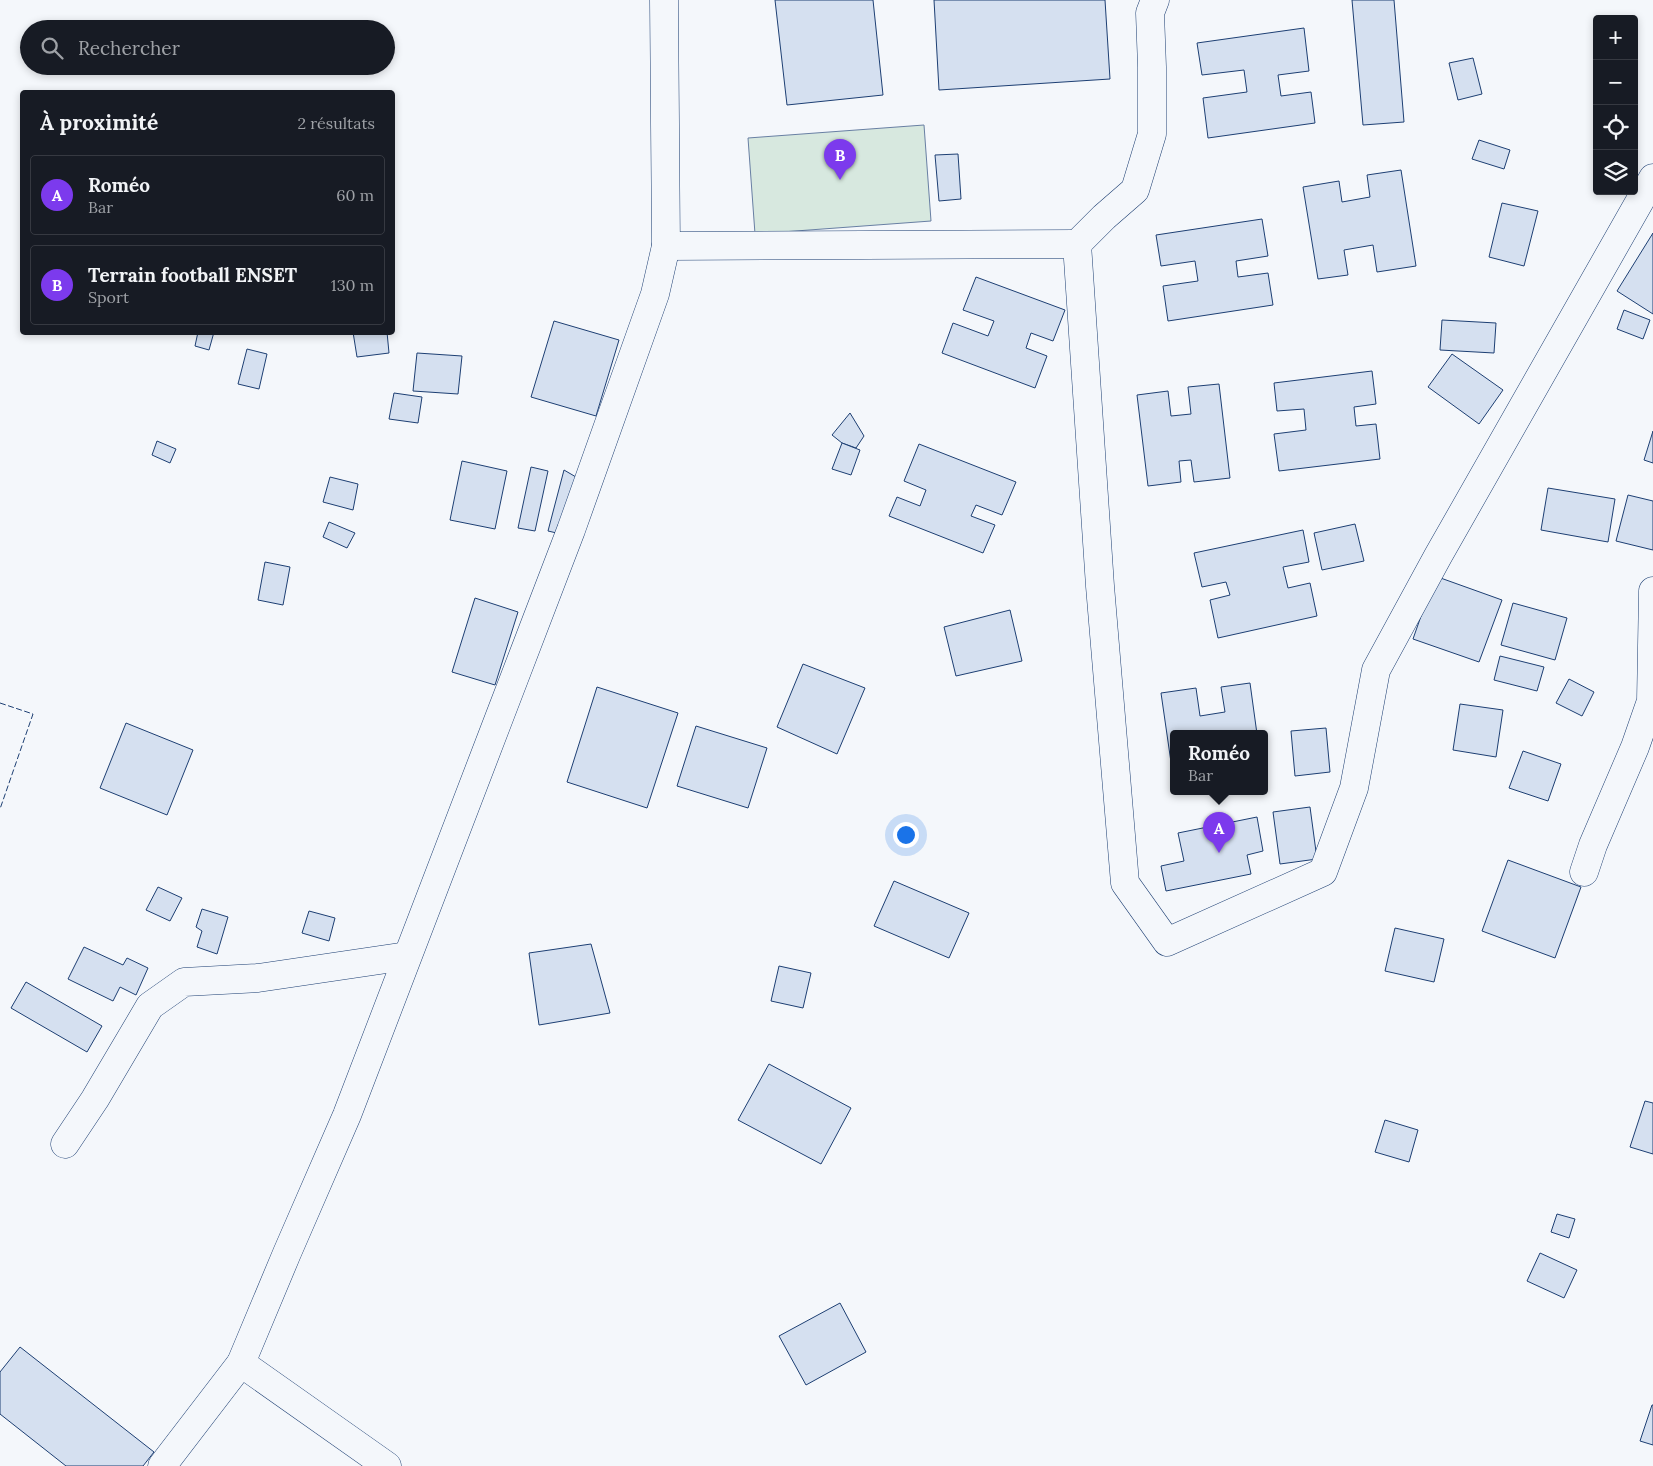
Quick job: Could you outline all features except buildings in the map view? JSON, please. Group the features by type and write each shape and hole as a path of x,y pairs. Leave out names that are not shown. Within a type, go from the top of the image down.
{"street":[{"path":"162,1466 241,1363 347,1115 571,530 655,294 666,246 664,0"},
{"path":"666,246 1077,244 1135,190 1152,134 1150,13 1155,0"},
{"path":"1077,244 1100,586 1125,883 1167,942 1323,872 1354,788 1376,670 1452,531 1653,178"},
{"path":"1584,872 1652,701 1653,591"},
{"path":"65,1144 95,1099 150,1006 184,982 258,978 407,956"},
{"path":"241,1363 387,1466"}],"shaded area":[{"path":"924,125 931,221 755,234 748,138"}],"fence":[{"path":"0,703 33,714 0,809"}],"place":[{"name":"Terrain football ENSET","path":"840,180"},
{"name":"Roméo","path":"1219,853"}]}
